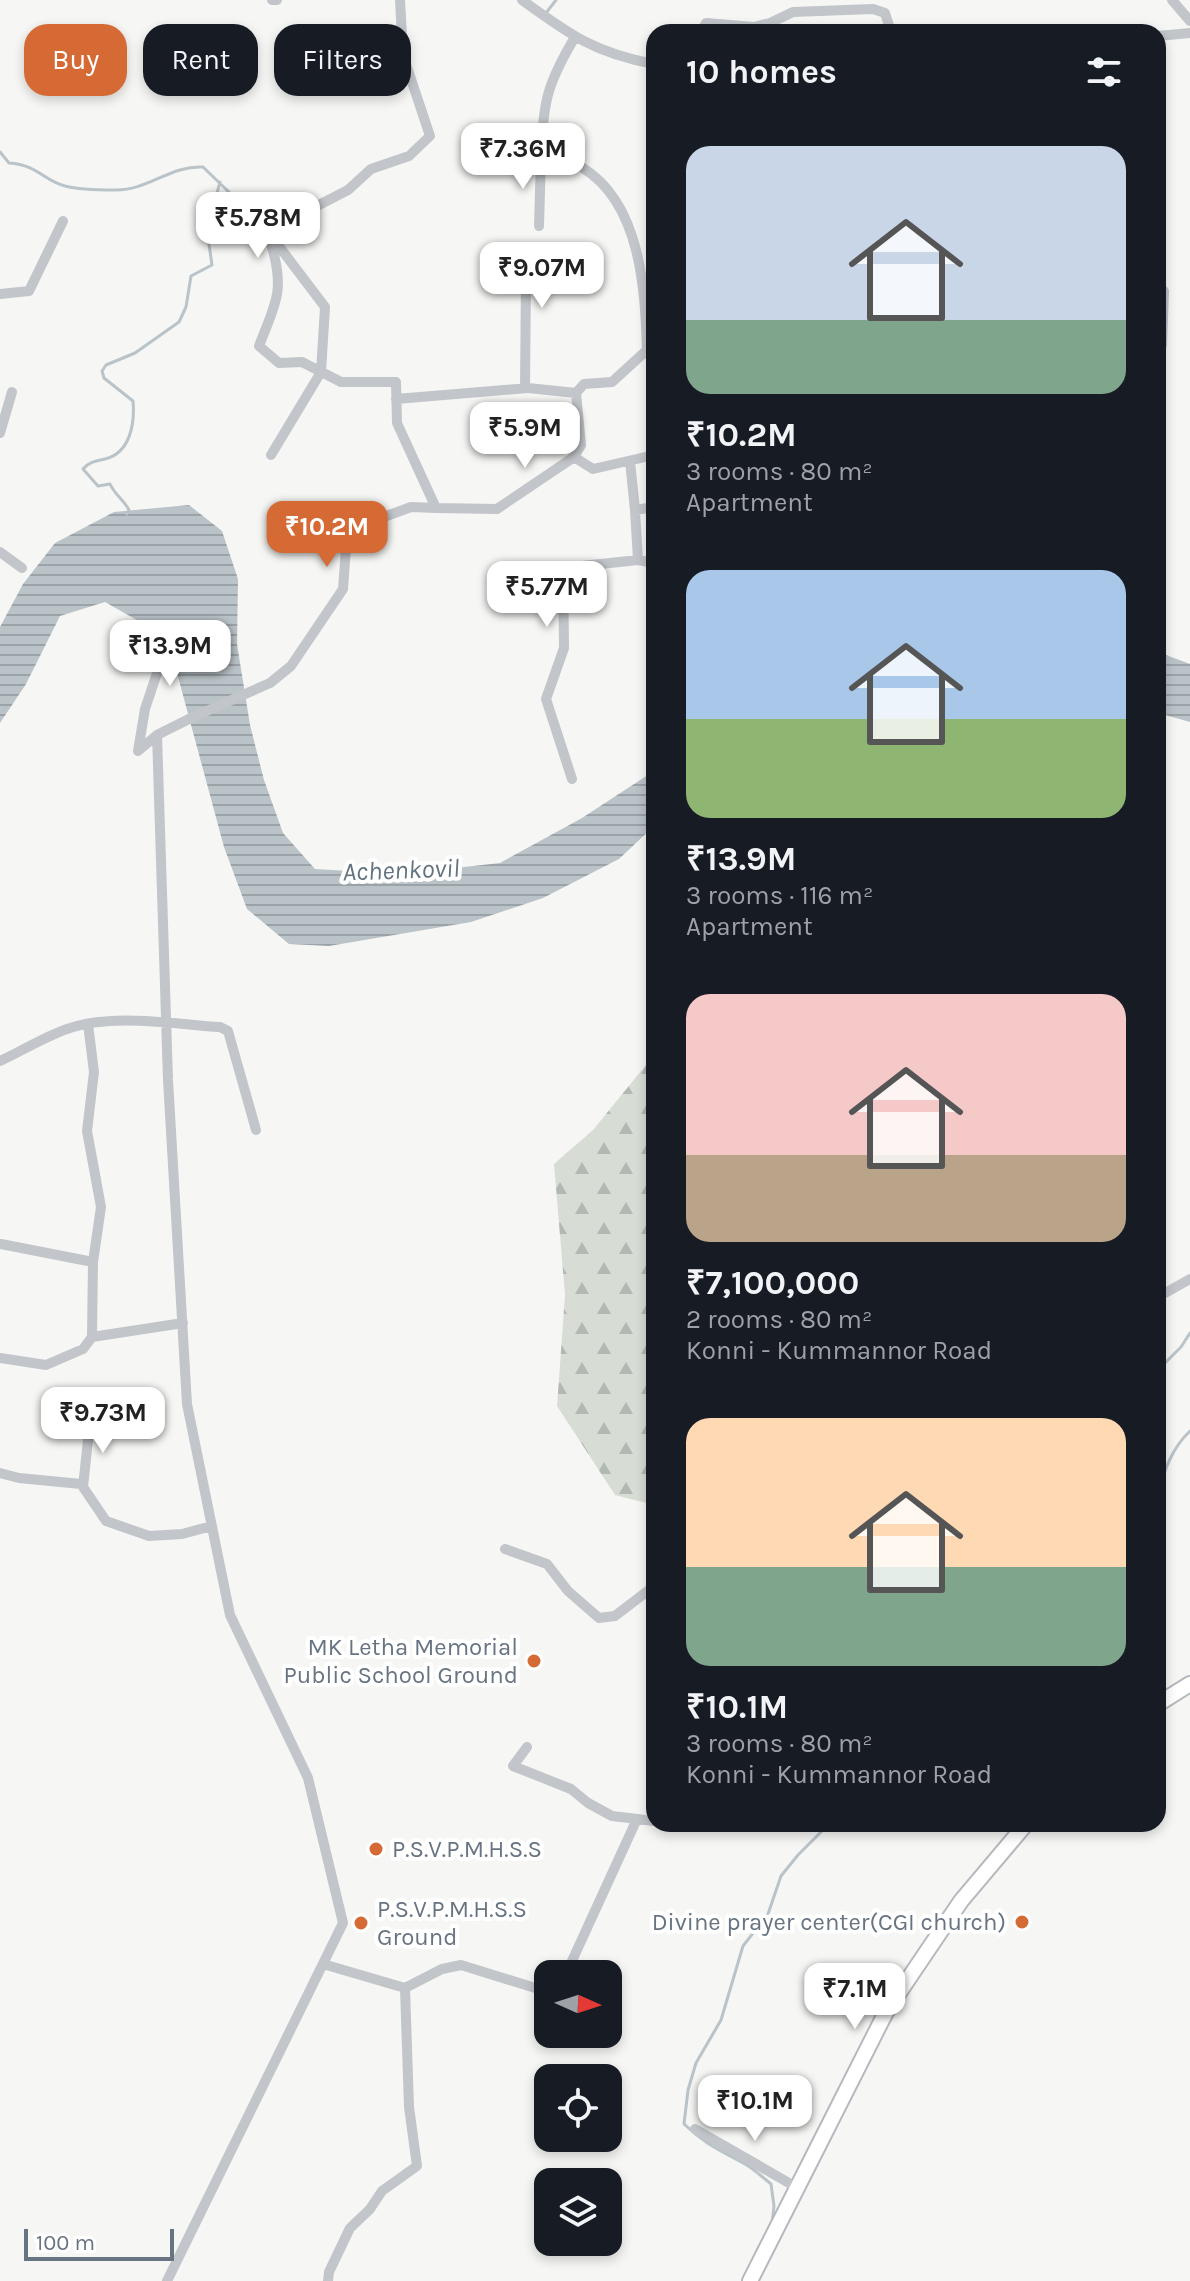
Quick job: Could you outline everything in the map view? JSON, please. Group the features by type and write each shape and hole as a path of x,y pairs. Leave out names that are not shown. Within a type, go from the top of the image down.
{"main road":[{"path":"1166,1699 1190,1684"},
{"path":"750,2281 886,2012 961,1901 1019,1832"}],"street":[{"path":"400,0 403,55 430,136 409,156 371,169 348,190 286,222 272,247 280,273 278,298 259,346 279,363 302,362 341,382 396,382 397,423 436,508"},
{"path":"522,0 575,37 617,56 646,62"},
{"path":"1172,0 1190,21"},
{"path":"766,24 793,12 873,9 885,13 888,24"},
{"path":"1166,35 1190,33"},
{"path":"539,226 542,113 552,75 575,37"},
{"path":"541,156 582,167 611,194 631,235 646,280"},
{"path":"0,294 29,291 63,221"},
{"path":"271,455 321,372 325,307 275,241"},
{"path":"509,270 521,271 526,276 525,388"},
{"path":"164,652 145,709 138,751 157,735 270,683 291,666 343,589 347,535 351,529 411,507 497,509 574,457 581,445 576,393 584,384 612,382 646,356"},
{"path":"396,399 525,388 576,393"},
{"path":"0,433 12,392"},
{"path":"574,457 593,469 646,457"},
{"path":"630,461 638,560"},
{"path":"635,510 646,508"},
{"path":"0,552 22,568"},
{"path":"572,779 546,699 564,648 563,568 646,562"},
{"path":"157,735 166,1023 187,1404 230,1615 308,1778 343,1923 167,2281"},
{"path":"0,1061 66,1029 88,1024 137,1021 220,1027 228,1031 256,1130"},
{"path":"0,1358 46,1365 83,1349 92,1337 93,1262 101,1207 87,1131 94,1072 88,1024"},
{"path":"1,1244 93,1262"},
{"path":"1166,1292 1190,1279"},
{"path":"92,1337 183,1323"},
{"path":"83,1487 90,1421"},
{"path":"0,1473 81,1484 106,1521 149,1536 182,1534 212,1526"},
{"path":"505,1549 547,1564 568,1591 599,1618 615,1616 646,1592"},
{"path":"527,1747 513,1766 571,1789 612,1816 646,1820"},
{"path":"572,1960 637,1819"},
{"path":"323,1964 405,1988 442,1969 461,1965 534,1988"},
{"path":"328,2281 329,2272 350,2228 370,2209 382,2191 417,2166 409,2107 405,1988"},
{"path":"695,2129 796,2187"}],"green space":[{"path":"646,1065 646,1503 615,1495 557,1406 565,1295 554,1164 593,1130"}],"shaded area":[{"path":"189,505 222,531 238,579 237,644 250,725 264,780 283,833 315,869 401,874 500,863 582,818 646,776 646,834 619,859 543,898 471,922 329,946 289,944 247,909 224,847 177,673 149,627 105,602 60,616 26,684 0,723 0,627 23,584 55,543 114,512"},
{"path":"1166,655 1190,664 1190,722 1166,715"}],"waterway":[{"path":"546,13 556,0"},
{"path":"0,152 9,163 27,167 58,184 90,190 138,187 180,170 203,167 233,196"},
{"path":"127,514 129,510 110,484 98,486 83,469 120,451 132,428 133,401 104,378 102,371 106,365 135,353 179,322 186,307 191,276 212,265 207,230 220,182"},
{"path":"1166,1362 1190,1333"},
{"path":"1166,1467 1190,1431"},
{"path":"772,2224 774,2206 771,2184 684,2124 688,2090 696,2063 721,2020 743,1946 768,1914 781,1876 821,1832"}],"place":[{"name":"MK Letha Memorial Public School Ground","path":"534,1661"},
{"name":"P.S.V.P.M.H.S.S","path":"376,1849"},
{"name":"Divine prayer center(CGI church)","path":"1022,1922"},
{"name":"P.S.V.P.M.H.S.S Ground","path":"361,1923"}],"water label":[{"name":"Achenkovil","path":"401,870"}]}
